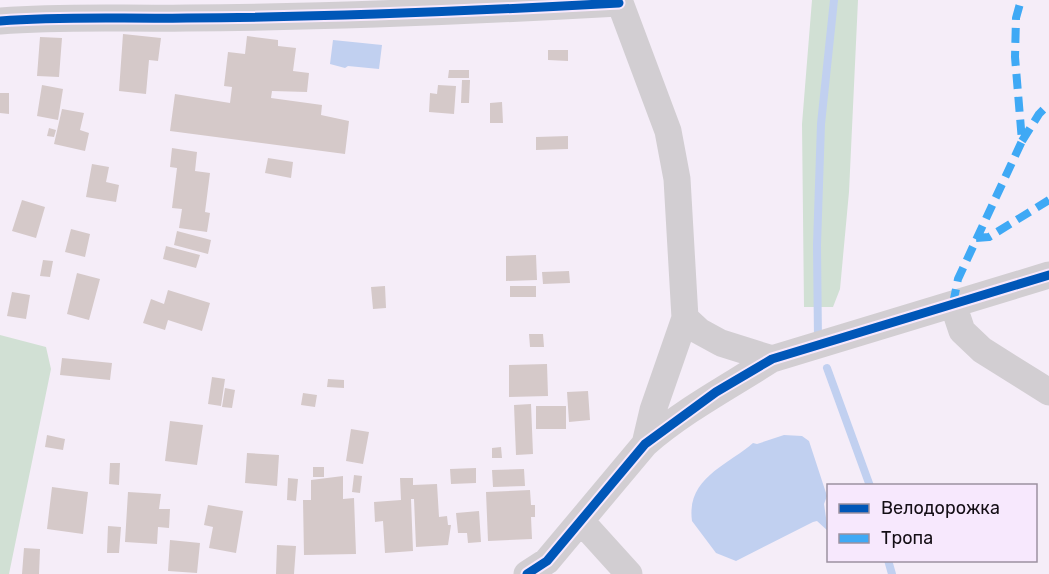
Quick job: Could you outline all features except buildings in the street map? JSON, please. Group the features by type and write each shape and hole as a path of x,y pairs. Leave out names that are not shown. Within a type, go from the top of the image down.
{"street":[{"path":"0,21 84,16 186,18 408,12 459,13 619,2 668,132 676,179 685,318 653,410 645,444"},
{"path":"527,574 547,561 645,444 716,392 772,359 1049,275"},
{"path":"953,304 962,331 982,350 1049,392"},
{"path":"685,318 699,331 721,343 772,359"},
{"path":"581,521 629,574"}],"green space":[{"path":"812,0 858,0 849,192 840,289 833,307 804,307 802,124"},
{"path":"0,335 46,347 51,369 9,574 0,574"}],"water":[{"path":"333,40 382,45 379,69 348,66 345,68 330,64"},
{"path":"784,435 802,436 809,441 827,496 824,504 827,530 817,521 813,522 736,561 716,553 692,521 692,506 695,494 711,474 753,443 757,444"}],"waterway":[{"path":"818,340 817,245 821,124 834,0"},
{"path":"827,368 869,484"},
{"path":"889,562 892,574"}],"marked path":[{"path":"953,304 958,279 1022,141 1015,57 1016,18 1021,0"},
{"path":"1022,141 1039,114 1049,104"},
{"path":"976,238 989,237 1049,200"}],"cycle path":[{"path":"0,21 349,15 619,3"},
{"path":"527,574 547,561 645,444 716,392 772,359 1049,275"}]}
